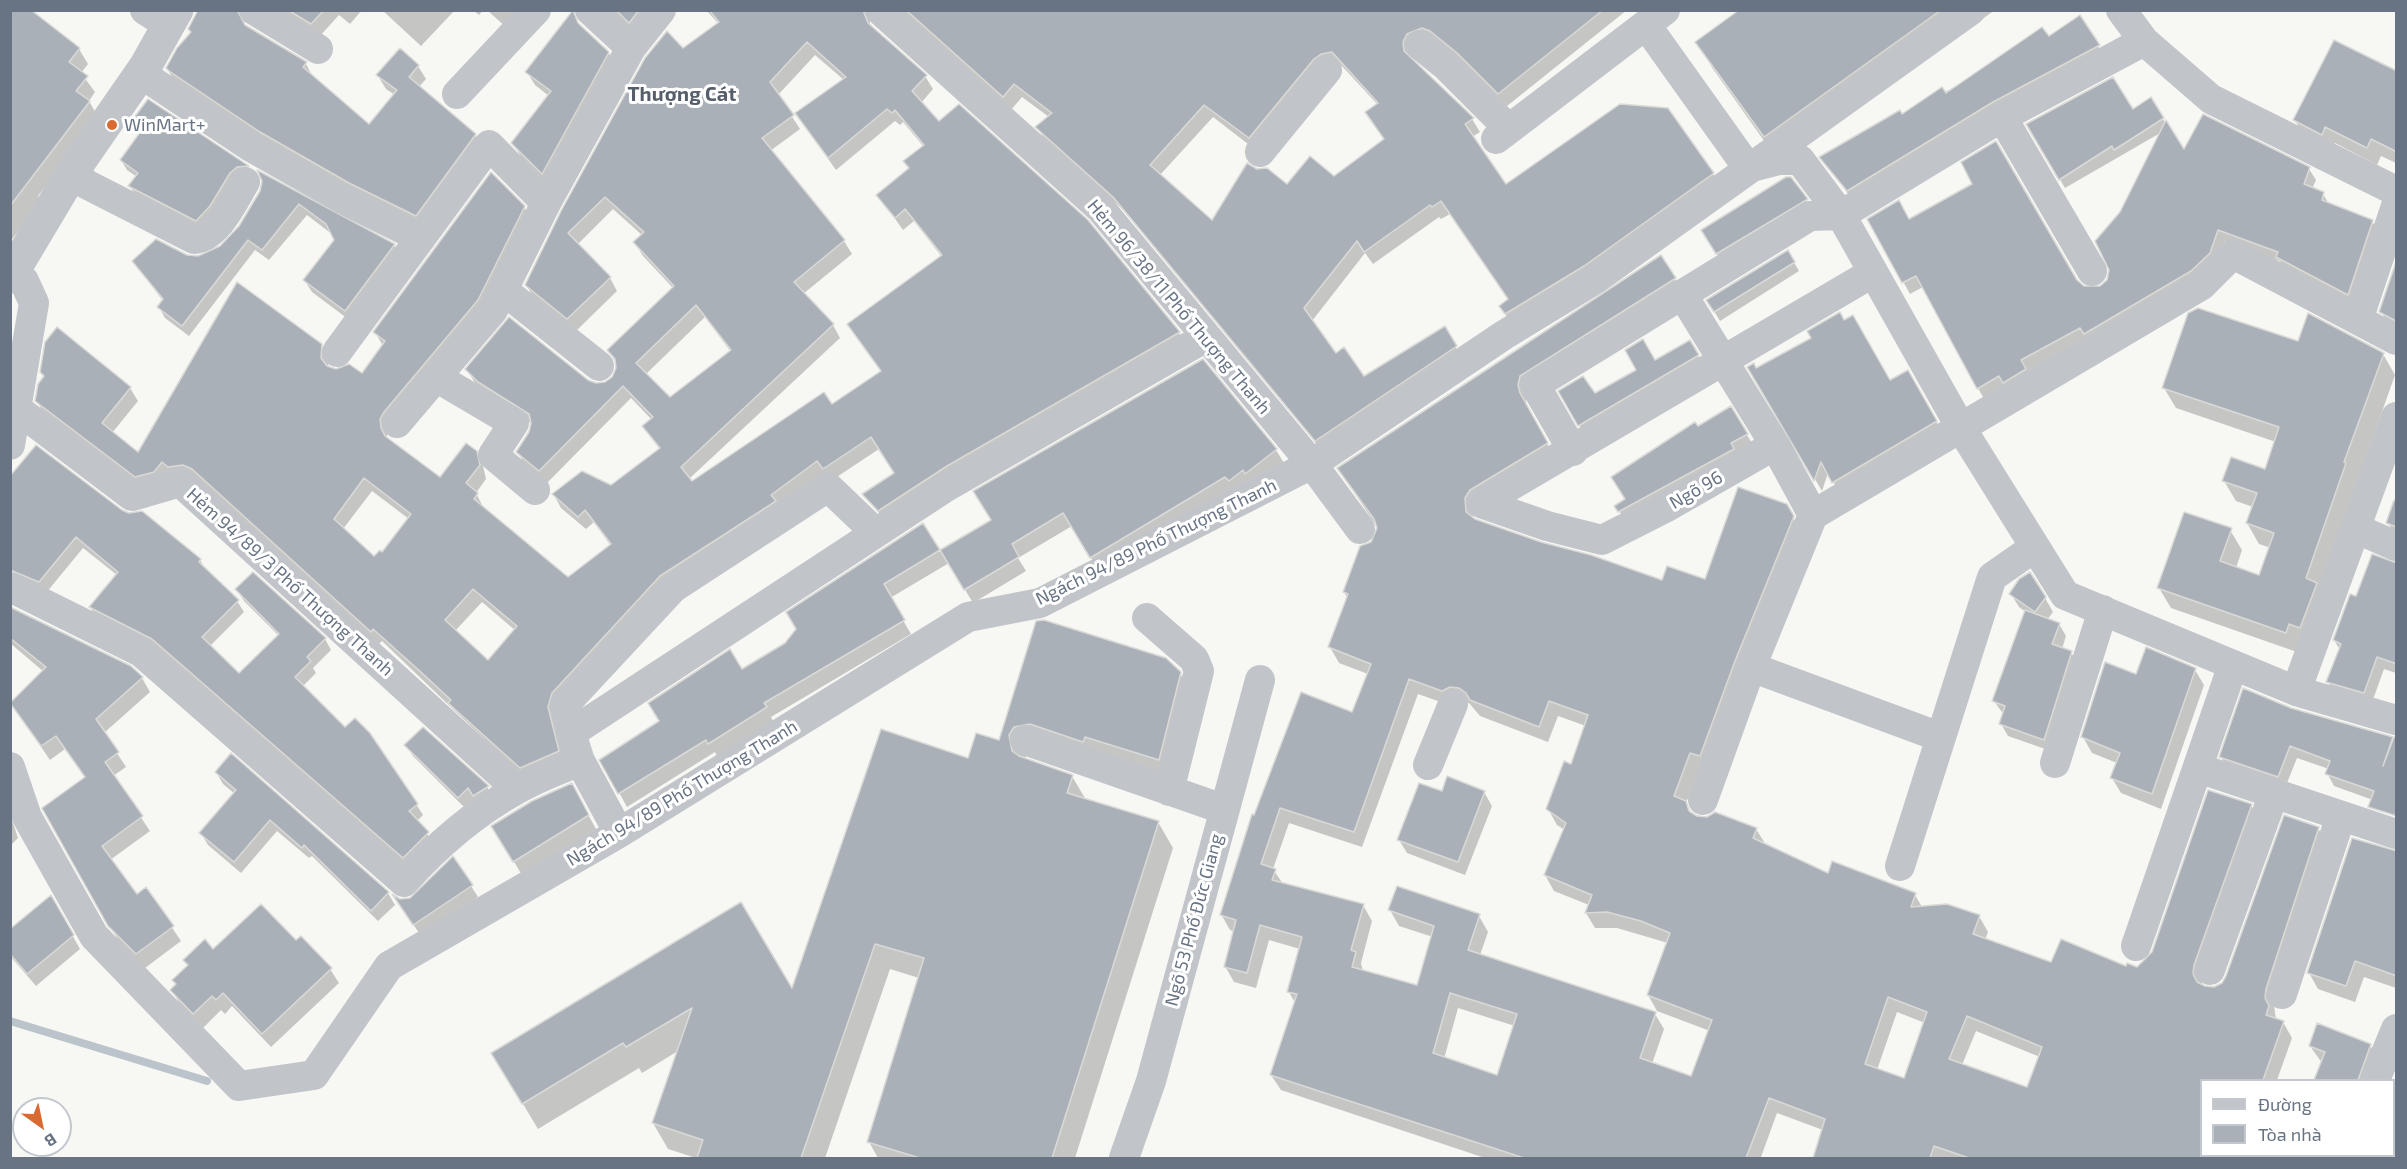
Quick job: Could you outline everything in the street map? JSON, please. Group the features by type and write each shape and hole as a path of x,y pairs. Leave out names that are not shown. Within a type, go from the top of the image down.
{"street":[{"path":"254,10 318,49"},
{"path":"457,94 536,10"},
{"path":"590,10 631,48"},
{"path":"397,423 494,310 546,203 631,48 661,10"},
{"name":"Hẻm 96/38/11 Phố Thượng Thanh","path":"880,10 1100,208 1312,464 1360,529"},
{"name":"Ngách 94/89 Phố Thượng Thanh","path":"10,767 27,817 94,936 239,1086 314,1075 389,966 619,833 968,617 1040,603 1312,464 1504,335 1594,280 1971,10"},
{"path":"2121,10 2144,41 2211,99 2397,191"},
{"path":"10,445 17,409 17,368 34,303 24,281 12,275 75,168 145,67 164,15"},
{"path":"1420,45 1445,64 1502,134 1655,18 1748,168 1779,160 1800,160 1841,215 1961,428 2065,595 2296,691 2397,720"},
{"path":"1872,273 1573,451 1535,385 1810,216 1841,215 2002,117 2144,41"},
{"path":"145,67 149,79 251,147 342,198 421,238"},
{"path":"1260,152 1327,70"},
{"path":"2002,117 2092,271"},
{"path":"337,352 489,145 546,203"},
{"path":"75,168 84,183 194,239 207,234 220,221 245,182"},
{"path":"2358,320 2397,206"},
{"path":"1704,800 1752,667 1813,515 2202,285 2234,254 2397,340"},
{"path":"503,290 599,366"},
{"path":"1682,294 1775,445 1813,515"},
{"path":"10,587 141,652 404,882 439,844 875,532 946,487 1206,337"},
{"path":"436,377 514,423 493,455 535,490"},
{"name":"Hẻm 94/89/3 Phố Thượng Thanh","path":"17,409 132,496 180,482 517,789"},
{"path":"2296,691 2396,423"},
{"name":"Ngõ 96","path":"1573,451 1481,503 1547,526 1602,540 1617,535 1775,445"},
{"path":"619,833 576,747 565,704 673,588 828,487 875,532"},
{"path":"2357,529 2397,546"},
{"path":"1900,867 1992,577 2035,547"},
{"path":"2055,763 2103,610"},
{"path":"1147,618 1194,659 1199,671 1169,791"},
{"path":"2136,945 2233,665"},
{"path":"1752,667 1941,737"},
{"name":"Ngõ 53 Phố Đức Giang","path":"1124,1158 1151,1081 1223,809 1260,680"},
{"path":"1428,765 1453,704"},
{"path":"1025,740 1223,809"},
{"path":"2198,768 2397,834"},
{"path":"2210,970 2274,793"},
{"path":"2282,994 2341,816"},
{"path":"2375,1079 2397,1029"}],"building":[{"path":"10,10 31,10 80,48 69,62 88,76 76,91 90,101 10,206"},
{"path":"198,10 237,10 245,25 307,62 303,67 369,124 397,90 376,75 400,48 419,65 409,77 476,134 416,216 349,183 260,132 169,71 166,68 177,48 191,32 188,29"},
{"path":"288,10 324,10 311,24"},
{"path":"573,10 578,23 609,52 542,174 511,143 551,91 525,72"},
{"path":"616,10 639,10 629,23"},
{"path":"709,10 863,10 868,23 927,75 912,91 939,121 959,104 1088,220 1180,332 947,466 878,511 862,494 894,473 871,437 823,469 817,461 771,495 776,501 660,576 552,693 548,707 559,751 520,768 448,703 451,700 422,673 373,629 371,632 192,469 183,465 168,467 162,462 154,472 135,477 35,401 38,384 44,376 40,372 45,342 57,327 131,387 102,423 138,452 237,282 322,344 321,358 327,366 336,369 349,364 362,373 385,341 373,332 491,172 525,206 478,300 384,412 380,419 381,428 385,436 440,477 466,443 477,451 480,465 466,483 478,493 474,499 568,577 611,544 585,510 578,517 552,494 582,471 611,485 660,448 642,426 653,417 623,386 539,471 516,452 529,432 531,423 529,414 478,382 465,369 509,317 588,380 596,383 605,382 612,377 616,368 615,359 607,350 674,286 633,242 644,232 605,197 568,233 611,277 567,319 525,285 561,211 645,58 667,31 683,48 719,22","holes":["807,42 846,77 795,113 828,158 887,109 892,113 895,110 924,145 903,161 909,168 876,195 895,218 905,209 942,255 847,324 881,371 832,404 824,392 692,481 681,467 834,324 794,282 845,240 762,138 794,115 770,82","696,305 731,350 670,397 636,363","364,478 411,514 382,552 380,550 374,556 334,519","473,589 517,626 488,660 445,620"]},
{"path":"906,10 1603,10 1498,94 1457,53 1430,31 1422,28 1407,34 1403,42 1404,51 1474,118 1465,124 1506,184 1620,104 1668,108 1714,173 1584,266 1505,314 1499,306 1508,299 1441,201 1432,207 1430,205 1364,252 1357,241 1304,308 1336,353 1344,347 1364,376 1445,326 1457,346 1315,441 1113,197 1035,127 1052,113 1014,84 1003,97","holes":["1332,52 1378,103 1365,112 1384,139 1334,176 1310,156 1287,184 1267,168 1257,169 1247,163 1212,220 1150,165 1204,105 1249,138 1314,59 1321,54"]},
{"path":"1739,10 1941,10 1764,137 1695,42"},
{"path":"2080,15 2100,45 1993,102 1847,191 1819,157 1900,110 1902,114 1942,87 1946,93 2042,27 2049,36"},
{"path":"2334,40 2397,71 2397,152 2371,139 2367,148 2325,127 2322,135 2293,120"},
{"path":"2113,77 2133,109 2151,97 2164,118 2114,150 2112,146 2059,180 2026,124"},
{"path":"148,99 249,166 237,167 230,173 210,206 196,221 128,186 138,173 120,160 141,131 130,123"},
{"path":"2203,114 2310,167 2304,184 2324,192 2322,200 2373,220 2348,295 2276,257 2278,252 2218,230 2210,253 2191,271 2084,334 2080,328 2021,360 2026,369 2003,383 1999,376 1977,389 1916,276 1902,283 1867,219 1899,200 1909,219 1972,184 1961,162 1996,141 2077,280 2084,286 2100,286 2107,280 2109,270 2095,241 2120,212 2166,120 2184,149"},
{"path":"257,170 395,244 345,311 303,280 334,240 326,224 299,204 262,250 248,240 182,326 157,307 163,299 132,261 156,239 187,255 198,256 220,246 239,226 260,191 262,181"},
{"path":"1786,177 1791,177 1808,199 1716,254 1701,230"},
{"path":"1788,250 1795,262 1714,312 1706,300"},
{"path":"1661,255 1676,278 1520,376 1518,385 1520,393 1548,443 1470,490 1465,498 1466,512 1475,519 1541,542 1591,555 1662,580 1667,566 1705,579 1738,487 1787,504 1794,516 1735,661 1700,756 1690,753 1674,796 1686,801 1689,811 1697,816 1707,817 1715,812 1757,828 1753,838 1828,873 1832,861 1916,893 1911,907 1947,904 1980,915 1973,934 2051,962 2061,939 2126,966 2127,963 2137,967 2152,952 2208,790 2252,804 2194,965 2193,974 2197,982 2214,987 2222,983 2226,976 2284,815 2319,827 2266,989 2265,998 2269,1006 2266,1015 2284,1021 2263,1079 2200,1079 2200,1157 2202,1158 1969,1158 1934,1146 1930,1158 1813,1158 1825,1119 1769,1098 1746,1158 1524,1158 1270,1075 1297,994 1287,992 1302,937 1260,925 1247,973 1224,967 1236,920 1220,915 1252,814 1254,815 1301,692 1352,712 1371,664 1328,647 1348,594 1343,592 1360,546 1371,542 1377,528 1374,519 1337,468","holes":["1409,679 1442,691 1450,687 1459,688 1470,700 1539,727 1549,701 1588,715 1571,764 1564,761 1546,809 1566,823 1544,875 1592,895 1585,913 1607,912 1641,921 1670,933 1647,995 1712,1020 1691,1076 1640,1058 1656,1012 1468,950 1480,914 1397,886 1388,910 1434,926 1417,985 1352,967 1356,952 1351,950 1364,904 1272,880 1276,869 1261,864 1280,808 1354,832","1450,993 1517,1014 1497,1075 1433,1053","1888,997 1927,1012 1904,1078 1865,1064","1967,1016 2042,1047 2027,1087 1949,1059"]},
{"path":"2397,259 2397,320 2396,321 2379,312"},
{"path":"2198,308 2298,341 2308,313 2384,353 2344,462 2346,463 2306,578 2317,583 2300,628 2289,624 2286,633 2157,588 2184,512 2232,528 2220,561 2259,575 2274,533 2246,523 2257,493 2222,481 2231,457 2265,469 2279,427 2162,388 2188,313"},
{"path":"1840,312 1844,320 1853,315 1890,380 1908,370 1937,421 1832,483 1821,462 1814,481 1747,367 1754,363 1756,368 1811,338 1807,331"},
{"path":"1643,339 1655,360 1690,340 1699,355 1578,426 1558,391 1583,376 1595,393 1636,370 1625,350"},
{"path":"1203,359 1277,449 1245,474 1243,470 1229,481 1225,477 1090,558 1063,513 1012,544 1019,557 964,590 940,550 991,520 973,491"},
{"path":"1731,406 1748,434 1731,443 1734,449 1618,512 1614,506 1625,499 1611,477 1695,422 1698,426"},
{"path":"36,445 122,510 129,513 142,511 201,559 199,562 239,600 202,637 239,673 279,634 235,589 253,572 326,638 307,657 311,661 295,677 345,727 355,718 370,733 418,804 409,811 429,832 403,858 152,639 89,607 118,572 76,537 39,582 10,570 10,476"},
{"path":"2394,500 2397,501 2397,527 2386,523"},
{"path":"923,523 940,550 884,584 905,620 764,703 767,707 708,744 706,740 618,794 599,760 659,721 648,703 730,649 742,669 785,643 796,629 786,612"},
{"path":"2372,554 2397,563 2397,664 2377,657 2364,693 2326,682 2341,644 2333,640 2350,594 2356,596"},
{"path":"2030,572 2046,597 2035,612 2009,594 2019,579"},
{"path":"10,607 131,666 143,677 96,719 119,752 105,762 143,816 102,846 137,894 146,887 174,926 136,954 108,926 42,808 85,777 56,736 41,746 10,703 46,667 10,638"},
{"path":"2025,610 2060,623 2052,644 2072,651 2044,740 1999,724 2005,706 1992,701"},
{"path":"1044,620 1166,658 1181,672 1159,760 1085,737 1083,742 1030,724 1014,727 1009,735 1012,751 1019,756 1073,775 1067,793 1159,821 1052,1158 920,1158 867,1142 924,958 875,944 801,1158 697,1158 703,1140 652,1123 692,1008 626,1047 623,1043 522,1104 491,1053 741,902 792,988 881,729 968,758 976,733 999,740 1036,621"},
{"path":"2146,647 2196,668 2152,794 2110,778 2120,753 2081,737 2105,662 2136,674"},
{"path":"2243,688 2291,708 2393,737 2383,766 2394,737 2397,738 2397,816 2368,807 2374,791 2325,774 2330,761 2290,746 2278,777 2219,757"},
{"path":"423,727 489,786 473,796 468,788 458,798 404,745"},
{"path":"231,753 389,892 371,911 304,845 302,848 270,820 234,862 199,833 236,790 215,772"},
{"path":"1447,776 1485,791 1458,862 1397,840 1419,783 1442,791"},
{"path":"572,783 589,815 513,862 491,826 532,801"},
{"path":"2352,838 2397,851 2397,976 2355,961 2346,986 2307,973"},
{"path":"453,856 473,885 413,925 392,894 400,899 410,898"},
{"path":"51,895 74,935 27,974 10,954 10,929"},
{"path":"261,904 296,940 301,936 332,968 262,1034 223,993 216,1000 212,996 193,1014 170,990 176,984 172,980 188,965 183,960 205,939 213,949"},
{"path":"2317,1023 2371,1044 2358,1079 2314,1079 2325,1052 2309,1046"}],"waterway":[{"path":"10,1021 207,1081"}],"place":[{"name":"WinMart+","path":"112,125"}],"district":[{"name":"Thượng Cát","path":"682,94"}]}
